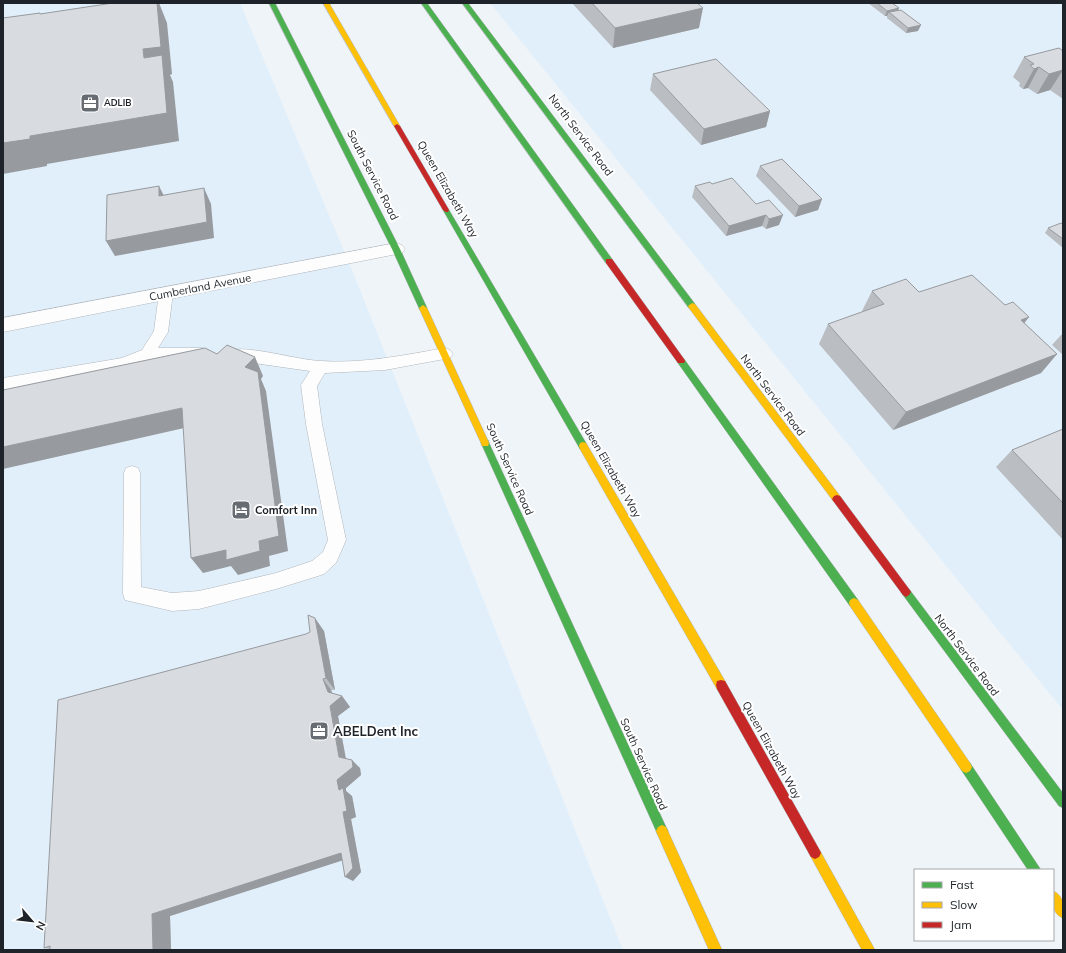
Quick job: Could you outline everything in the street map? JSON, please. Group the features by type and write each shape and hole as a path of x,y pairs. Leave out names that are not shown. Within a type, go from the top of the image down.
{"main road":[{"name":"South Service Road","path":"272,3 396,248 716,950"},
{"name":"Queen Elizabeth Way","path":"326,3 662,581 869,950"},
{"path":"424,3 885,647 1034,869"},
{"name":"North Service Road","path":"465,3 659,260 1063,802"},
{"path":"1054,898 1063,912"}],"street":[{"name":"Cumberland Avenue","path":"3,325 396,248"}],"lane":[{"path":"147,354 161,332 166,293"},
{"path":"3,384 124,364 147,354 207,354 260,357 321,367 384,364 444,354"},
{"path":"132,473 132,594 172,602 199,600 276,581 318,568 330,557 337,540 309,385 321,367"}],"shaded area":[{"path":"3,3 240,3 352,270 623,950 3,950"},
{"path":"490,3 1063,3 1063,710"}],"building":[{"name":"ADLIB","path":"113,3 157,3 161,47 143,49 144,58 162,55 167,113 30,136 30,139 3,143 3,18"},
{"path":"592,3 697,3 703,8 615,28"},
{"path":"877,3 892,3 899,8 887,11"},
{"path":"901,10 921,25 908,28 889,12"},
{"path":"1059,48 1063,51 1063,70 1049,74 1039,67 1034,69 1030,65 1034,64 1024,57"},
{"path":"716,59 770,111 704,129 653,74"},
{"path":"782,159 822,199 799,206 760,166"},
{"path":"732,178 756,204 769,200 783,215 769,219 766,215 729,226 695,186 710,182 712,184"},
{"path":"159,186 159,196 204,188 207,222 106,241 107,195"},
{"path":"1061,223 1063,224 1063,239 1048,228"},
{"path":"972,275 1005,305 1013,302 1029,317 1021,320 1057,354 906,412 828,324 884,304 872,291 906,279 919,292"},
{"name":"Comfort Inn","path":"227,345 255,357 245,367 258,372 279,536 259,541 260,551 226,560 226,550 191,558 182,408 3,447 3,390 205,348 217,354"},
{"path":"1063,429 1063,503 1012,450"},
{"path":"308,615 315,618 326,678 323,679 328,692 342,696 330,706 339,757 352,760 353,767 337,780 339,790 343,788 347,811 343,812 353,868 345,877 341,853 152,914 153,950 50,950 50,946 44,948 58,700 306,634 310,632"}],"traffic: fast":[{"path":"272,3 396,249 423,308"},
{"path":"424,3 609,261"},
{"path":"465,3 692,306"},
{"path":"446,210 583,446"},
{"path":"681,361 854,603"},
{"path":"485,443 662,831"},
{"path":"906,592 1063,802"},
{"path":"966,767 1034,869"}],"traffic: slow":[{"path":"326,3 397,126"},
{"path":"692,306 837,499"},
{"path":"423,308 485,443"},
{"path":"583,446 721,685"},
{"path":"854,603 966,767"},
{"path":"662,831 716,950"},
{"path":"815,853 869,950"},
{"path":"1054,898 1063,912"}],"traffic: jam":[{"path":"397,126 446,210"},
{"path":"609,261 681,361"},
{"path":"837,499 906,592"},
{"path":"721,685 815,853"}],"place":[{"name":"ADLIB","path":"90,103"},
{"name":"Comfort Inn","path":"241,510"},
{"name":"ABELDent Inc","path":"319,731"}]}
